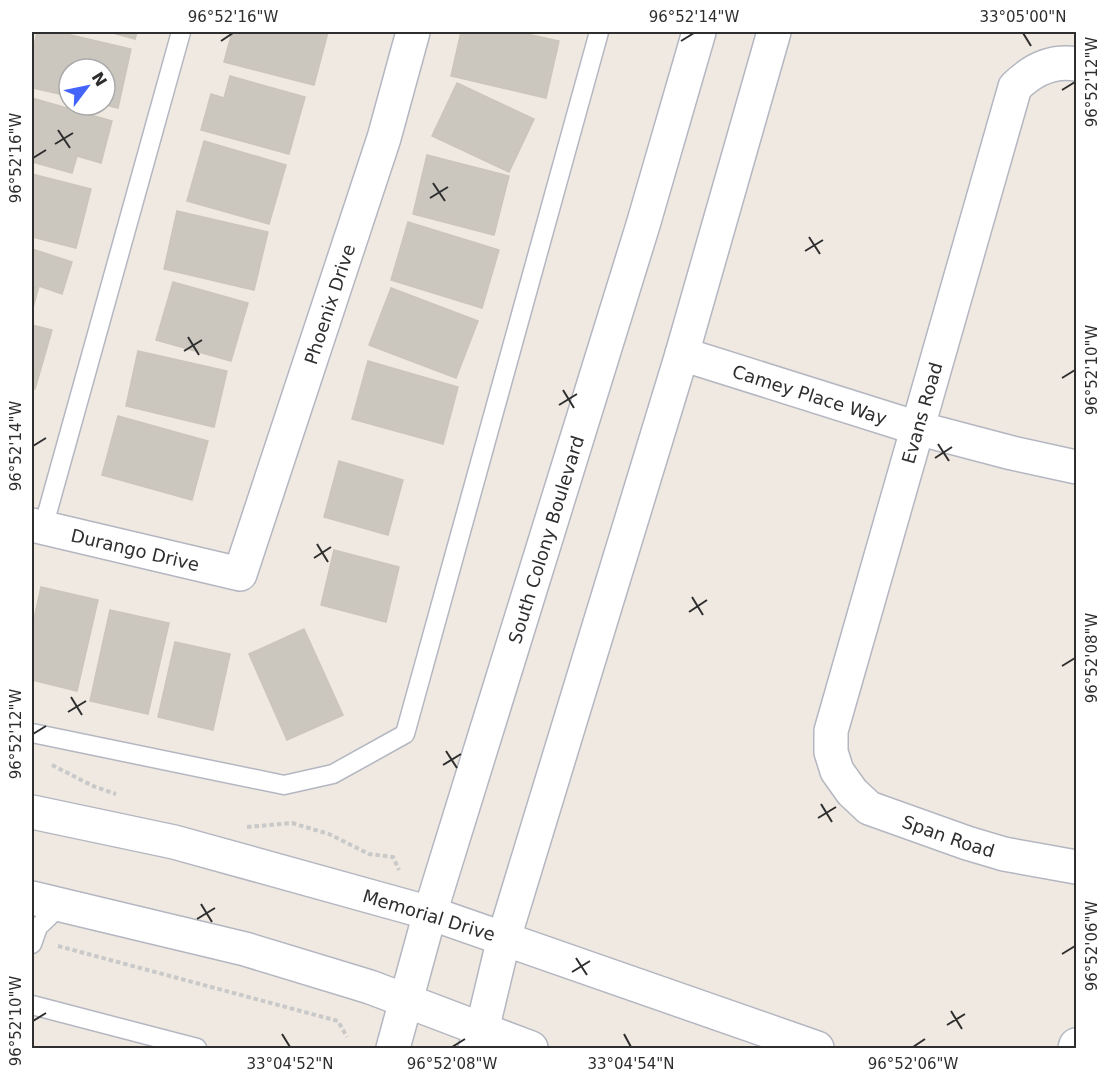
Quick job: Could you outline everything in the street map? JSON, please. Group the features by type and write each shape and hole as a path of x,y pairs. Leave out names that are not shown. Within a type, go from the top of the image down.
{"street":[{"name":"Phoenix Drive","path":"240,574 384,138 413,32"},
{"name":"South Colony Boulevard","path":"393,1048 430,913 643,225 699,32"},
{"path":"478,1039 504,938 682,354 774,32"},
{"name":"Evans Road","path":"837,771 831,752 831,731 1015,87 1026,76 1041,68 1058,63 1077,64"},
{"name":"Camey Place Way","path":"682,354 917,428 1077,467"},
{"name":"Durango Drive","path":"37,527 240,574"},
{"name":"Span Road","path":"837,771 852,792 869,808 994,851 1077,867"},
{"name":"Memorial Drive","path":"32,812 174,842 430,913 817,1048"},
{"path":"47,901 245,950 370,987 407,1001 478,1039 531,1048"}],"lane":[{"path":"37,527 181,32"},
{"path":"32,733 284,785 333,774 405,734 599,32"},
{"path":"32,942 47,901"},
{"path":"32,1005 190,1048"}],"path":[{"path":"50,763 93,786 124,797"},
{"path":"240,827 292,824 329,834 369,854 393,857 403,878"},
{"path":"32,942 338,1021 347,1036"}],"building":[{"path":"37,32 58,32 131,49 118,108 117,57 57,57 57,93 32,88 32,55"},
{"path":"109,32 137,32 135,39"},
{"path":"232,32 328,32 314,85 224,62"},
{"path":"461,32 518,32 559,41 546,98 451,76"},
{"path":"230,76 305,97 289,154 201,130 211,94 224,98"},
{"path":"457,83 534,119 509,172 432,136"},
{"path":"32,98 57,105 57,117 98,117 112,121 101,163 77,156 72,173 32,162"},
{"path":"204,141 286,165 269,224 187,201"},
{"path":"427,155 509,176 494,235 413,214"},
{"path":"32,174 91,189 76,248 32,237"},
{"path":"177,211 268,232 254,290 164,269"},
{"path":"408,222 499,250 482,308 391,280"},
{"path":"32,249 72,262 62,294 39,286 32,311"},
{"path":"173,282 248,303 231,361 156,340"},
{"path":"391,288 478,321 456,378 369,345"},
{"path":"32,325 52,330 35,389 32,388"},
{"path":"138,351 227,371 214,427 126,406"},
{"path":"368,361 458,387 443,444 352,419"},
{"path":"118,416 208,441 192,500 102,475"},
{"path":"339,461 403,480 388,535 324,517"},
{"path":"334,550 399,567 386,622 321,605"},
{"path":"41,587 98,600 77,691 32,680 32,628"},
{"path":"110,610 169,623 148,714 90,701"},
{"path":"304,629 343,715 287,740 249,654"},
{"path":"175,642 230,654 213,730 158,717"}]}
